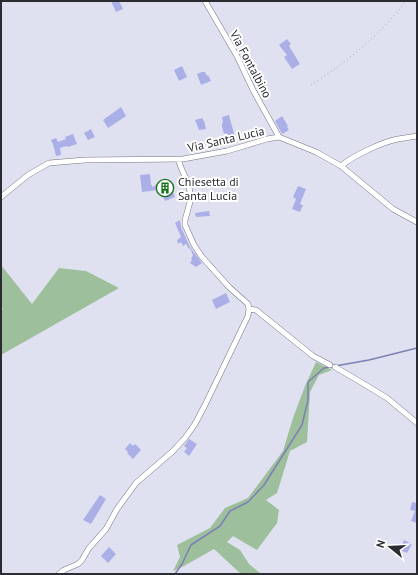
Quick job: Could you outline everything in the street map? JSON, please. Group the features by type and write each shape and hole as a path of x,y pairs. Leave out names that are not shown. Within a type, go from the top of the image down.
{"street":[{"name":"Via Fontalbino","path":"205,1 237,56 279,137"},
{"path":"341,166 347,161 373,148 397,139 417,136"},
{"name":"Via Santa Lucia","path":"1,197 28,175 49,163 84,160 178,159 227,151 279,137 316,152 341,166 393,208 417,222"},
{"path":"59,574 64,570 78,564 82,560 89,548 106,529 136,483 173,451 185,438 195,424 205,405 248,316 248,304 202,257 190,237 185,225 185,220 190,202 190,192 178,159"},
{"path":"249,309 256,310 313,356 387,398 417,423"}],"path":[{"path":"311,85 335,69 370,40 406,1"}],"green space":[{"path":"1,265 32,304 59,268 86,271 119,288 1,355 1,311 3,309 1,306"},
{"path":"316,362 332,370 319,375 310,392 307,442 290,451 277,493 266,500 279,510 277,523 257,550 233,536 227,542 240,550 249,564 261,574 241,574 214,549 173,571 180,557 177,545 210,528 225,508 248,498 283,451 293,418"}],"building":[{"path":"111,1 119,1 123,9 116,12"},
{"path":"287,39 291,44 289,46 300,64 292,69 284,57 287,55 279,45"},
{"path":"182,66 187,77 179,81 174,70"},
{"path":"205,72 207,76 208,75 211,81 201,85 197,74"},
{"path":"121,107 126,116 108,128 103,120"},
{"path":"229,115 235,137 227,139 226,133 224,134 222,127 222,117"},
{"path":"282,116 289,130 282,134 275,121"},
{"path":"203,118 206,129 199,130 195,120"},
{"path":"91,129 95,137 88,140 84,133"},
{"path":"73,134 77,144 60,148 61,155 56,156 51,140 56,138 58,142"},
{"path":"150,174 152,187 168,180 175,197 165,201 161,192 158,190 142,192 140,175"},
{"path":"298,186 306,189 300,204 303,205 300,212 292,209 296,199 293,197"},
{"path":"209,211 210,216 196,217 195,213"},
{"path":"180,220 181,227 190,247 202,263 196,267 190,263 193,255 190,248 189,249 186,244 183,246 181,242 178,244 177,240 181,237 175,223"},
{"path":"226,293 230,302 216,309 212,300"},
{"path":"189,439 197,444 189,456 184,452 187,448 184,446"},
{"path":"130,443 133,446 135,444 141,450 133,459 125,449"},
{"path":"100,495 106,499 91,524 83,520"},
{"path":"412,502 417,503 417,523 411,521 415,511 410,510"},
{"path":"404,540 412,544 407,553 400,550"},
{"path":"109,547 116,554 108,563 101,556"}],"waterway":[{"path":"175,574 182,564 191,545 220,526 230,511 248,502 264,485 302,425 308,400 308,382 324,368 369,360 417,348"}],"place":[{"name":"Chiesetta di Santa Lucia","path":"165,188"}]}
